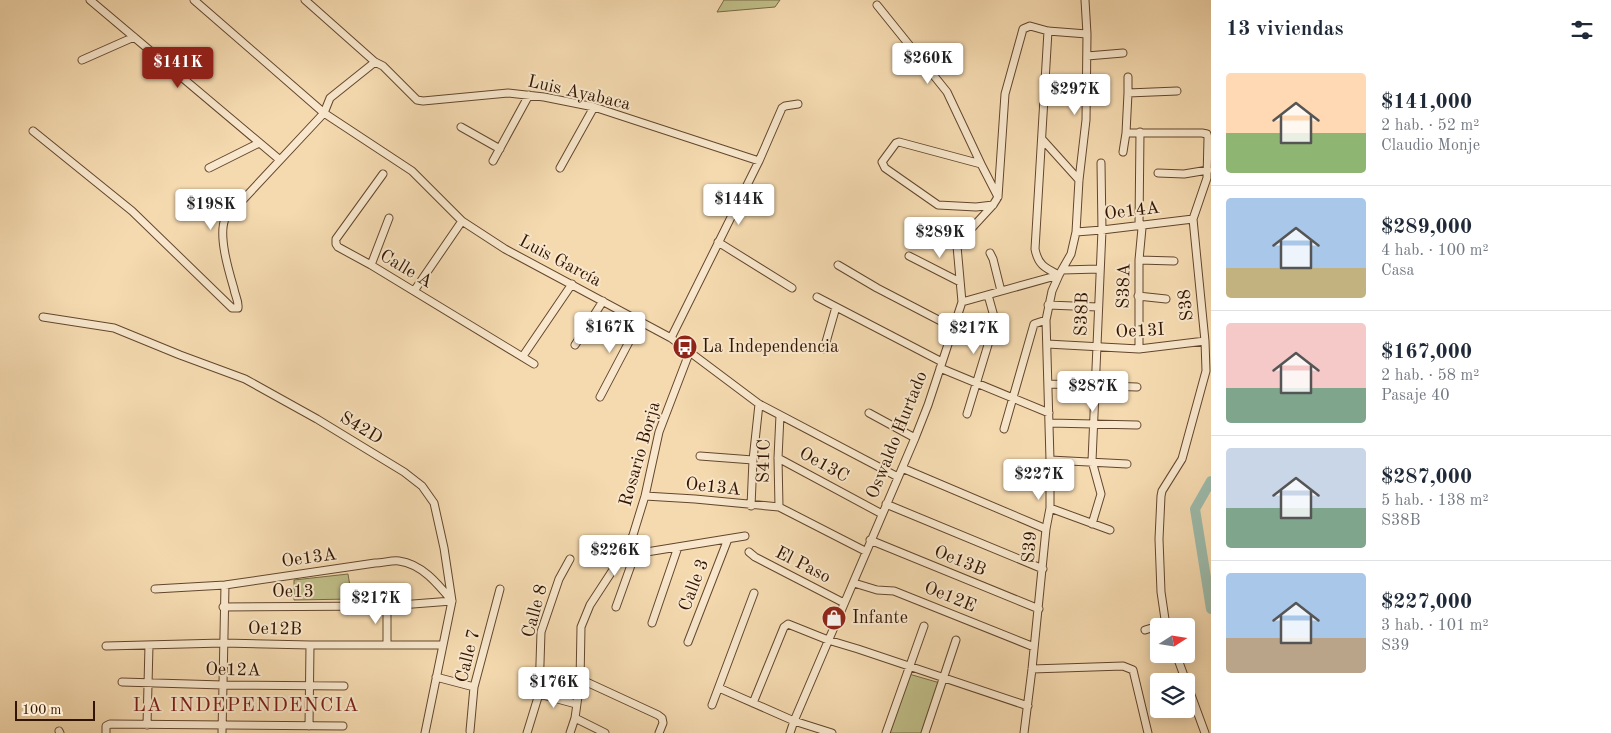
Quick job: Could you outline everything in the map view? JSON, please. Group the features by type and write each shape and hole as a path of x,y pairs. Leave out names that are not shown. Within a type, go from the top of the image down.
{"street":[{"path":"90,0 280,160"},
{"name":"Luis García","path":"194,0 324,113 412,171 462,221 505,248 671,338 759,404 898,477"},
{"name":"Luis Ayabaca","path":"305,0 375,62 383,66 417,100 508,93 529,95 594,107 759,161"},
{"path":"1060,272 1071,254 1076,232 1079,180 1086,120 1087,34 1085,0"},
{"path":"877,5 947,92 998,197"},
{"path":"1087,34 1048,31 1030,26 1023,29 1005,94 998,197 993,205 958,242 957,246 962,302 1060,272 1099,269"},
{"path":"1048,31 1035,249 1039,262 1046,269 1060,272"},
{"path":"82,60 134,37"},
{"path":"1087,56 1123,53"},
{"path":"33,131 132,212 234,309 238,308 239,304 234,292 222,231 225,219 324,113 330,98 375,62"},
{"path":"1123,152 1126,132 1128,77"},
{"path":"1128,93 1177,91"},
{"path":"493,161 529,95"},
{"path":"671,338 759,161 782,108 798,104"},
{"path":"560,168 594,107"},
{"path":"461,127 500,149"},
{"name":"S38","path":"1126,132 1207,134 1207,178 1193,218 1205,340 1206,371 1182,459 1162,491 1161,496 1159,539 1164,618"},
{"path":"1139,224 1140,132"},
{"path":"1042,140 1079,180"},
{"path":"981,164 899,142 896,143 882,162 885,168 938,205 976,207 993,205"},
{"path":"208,168 260,143"},
{"name":"S38B","path":"1092,524 1101,492 1092,461 1102,230 1101,163"},
{"path":"1158,173 1184,174 1208,170"},
{"name":"Calle A","path":"383,174 336,240 338,247 534,364"},
{"path":"371,265 389,218"},
{"name":"Oe14A","path":"1076,232 1193,218"},
{"path":"414,291 462,221"},
{"name":"S38A","path":"1139,224 1142,228 1138,296 1139,349"},
{"path":"718,242 792,288"},
{"path":"990,253 1001,291"},
{"path":"909,256 960,282"},
{"path":"1139,260 1174,261"},
{"path":"838,265 877,288 954,328"},
{"name":"S39","path":"1024,733 1046,529 1050,508 1050,423 1046,320 1048,305 1060,272"},
{"path":"522,356 572,284"},
{"path":"967,414 995,320 988,295"},
{"path":"1138,296 1166,299"},
{"path":"817,297 976,383 1049,413"},
{"path":"575,345 603,301"},
{"name":"Oswaldo Hurtado","path":"790,733 828,640 854,583 865,551 915,438 962,302"},
{"path":"1048,305 1098,307"},
{"path":"824,349 836,307"},
{"name":"S42D","path":"43,316 114,328 245,379 317,419 404,472 422,486 434,503 444,548 452,601 425,733"},
{"path":"1004,429 1034,324 1046,320"},
{"path":"600,398 640,321"},
{"name":"Oe13I","path":"1047,344 1139,349 1205,340"},
{"name":"Rosario Borja","path":"570,733 575,718 580,679 581,627 590,605 622,556 633,535 645,496 659,432 690,351"},
{"path":"1048,384 1137,387"},
{"path":"751,506 753,460 759,404"},
{"path":"869,413 915,438"},
{"name":"S41C","path":"779,508 778,458 780,415"},
{"path":"1050,423 1137,425"},
{"path":"700,456 753,460"},
{"name":"Oe13C","path":"778,458 882,514"},
{"path":"1050,460 1127,464"},
{"path":"902,468 1046,529"},
{"name":"Oe13A","path":"645,496 779,508"},
{"path":"886,504 1043,569"},
{"path":"779,508 865,551"},
{"path":"1050,508 1110,530"},
{"path":"622,556 745,536"},
{"name":"Calle 3","path":"688,642 728,539"},
{"name":"Oe13B","path":"870,540 1038,609"},
{"name":"Calle 3","path":"652,623 678,547"},
{"name":"El Paso","path":"749,552 755,557 844,603"},
{"path":"616,607 635,554"},
{"name":"Calle 8","path":"527,733 539,694 542,632 559,579 570,559"},
{"name":"Oe13A","path":"155,588 225,585 399,561 421,569 452,601"},
{"name":"Oe12E","path":"854,583 877,590 894,591 1034,647"},
{"path":"222,729 223,607 225,585"},
{"name":"Calle 7","path":"470,732 474,687 500,589"},
{"path":"712,705 754,593"},
{"name":"Oe13","path":"223,607 387,606 452,601"},
{"path":"387,606 387,644"},
{"path":"753,703 786,624 828,640 1028,706"},
{"path":"886,733 924,626"},
{"path":"1145,630 1150,629"},
{"path":"925,733 956,640"},
{"name":"Oe12B","path":"106,646 223,643 443,645"},
{"path":"147,725 149,645"},
{"path":"308,726 310,645"},
{"path":"1179,663 1205,733"},
{"path":"1032,669 1123,666 1133,670 1148,733"},
{"path":"436,677 474,687"},
{"path":"580,679 658,715 662,718 663,723 659,733"},
{"name":"Oe12A","path":"122,682 344,686"},
{"path":"719,688 794,721 832,733"},
{"path":"539,694 576,704"},
{"path":"575,718 605,733"},
{"path":"106,733 107,725 222,729 343,726"}],"shaded area":[{"path":"724,0 780,0 775,7 717,12"},
{"path":"348,574 352,599 294,600 294,580"},
{"path":"909,674 940,683 922,733 888,733"}],"waterway":[{"path":"1211,481 1195,509 1211,609"}],"place":[{"name":"La Independencia","path":"685,347"},
{"name":"Infante","path":"834,618"}],"district":[{"name":"LA INDEPENDENCIA","path":"246,706"}]}
